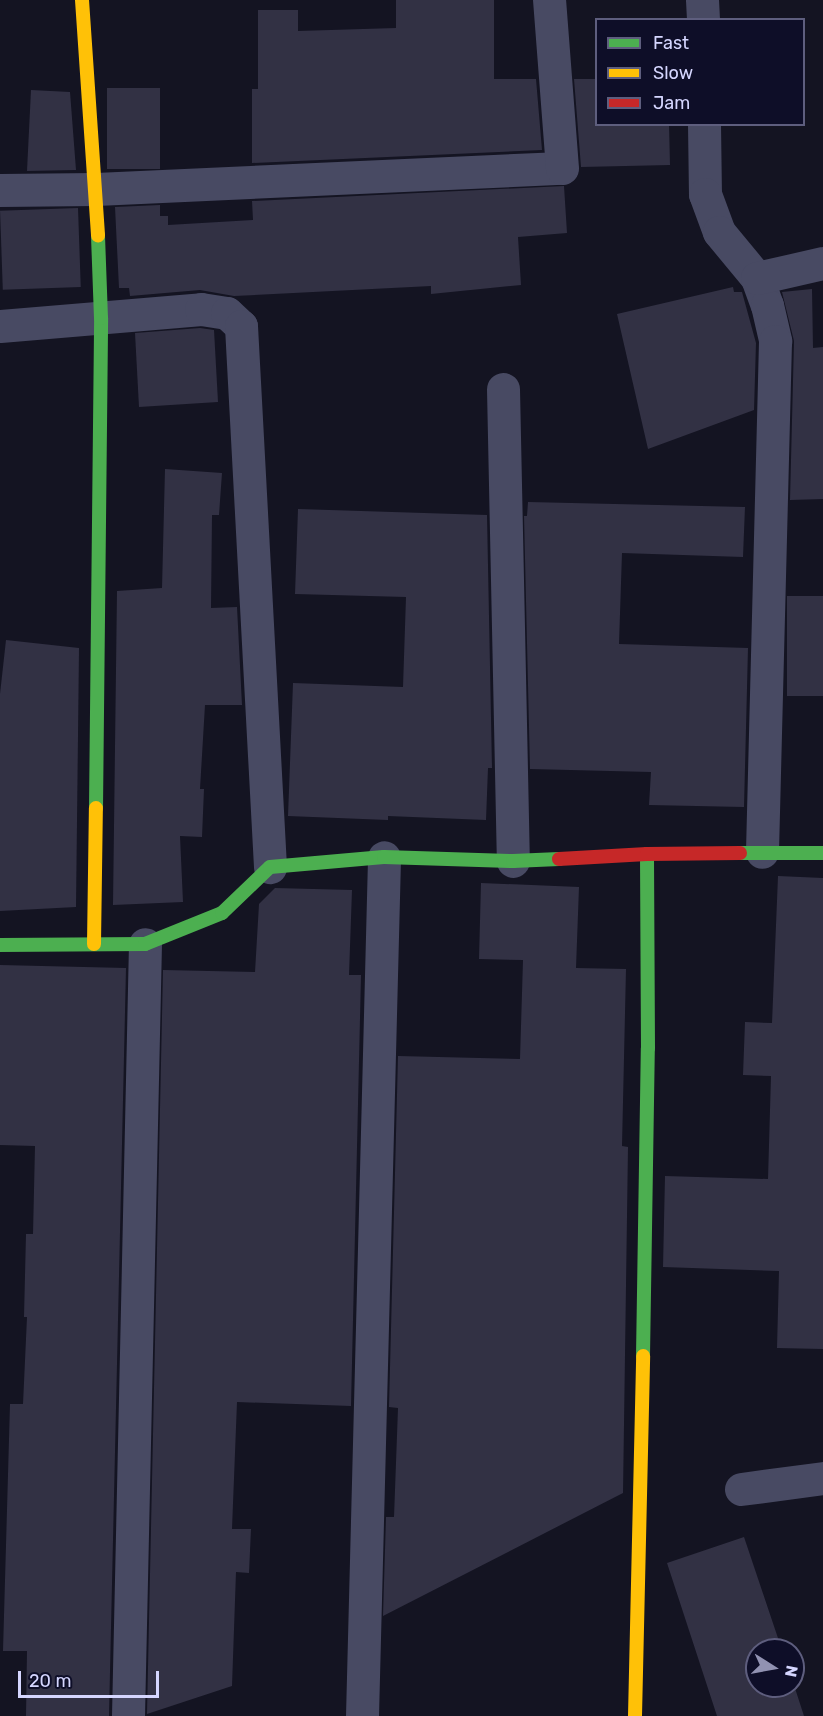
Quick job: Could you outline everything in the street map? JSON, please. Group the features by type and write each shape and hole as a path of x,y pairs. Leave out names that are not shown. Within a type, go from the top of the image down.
{"street":[{"path":"82,0 96,189 101,318 94,944"},
{"path":"0,190 96,189 562,168 549,0"},
{"path":"702,0 703,18"},
{"path":"704,126 705,194 719,232 757,278 767,304 775,341 762,852"},
{"path":"757,278 823,263"},
{"path":"0,326 201,309 227,313 241,326 270,867"},
{"path":"503,389 513,861"},
{"path":"0,945 145,944 222,913 270,867 384,857 513,861 647,854 823,853"},
{"path":"635,1716 642,1452 648,1048 647,854"},
{"path":"362,1716 384,857"},
{"path":"128,1716 145,944"},
{"path":"741,1489 823,1478"}],"building":[{"path":"396,0 494,0 494,79 536,79 542,150 252,163 252,89 258,89 258,10 298,10 298,31 396,28"},
{"path":"574,79 595,79 595,126 669,126 670,165 581,167"},
{"path":"107,88 160,88 160,169 107,169"},
{"path":"31,90 70,92 76,170 27,171"},
{"path":"564,186 567,233 518,237 521,285 431,294 431,286 234,296 200,290 130,296 129,288 119,288 115,207 160,205 160,216 168,216 168,225 253,220 252,201"},
{"path":"78,208 81,287 3,290 0,211"},
{"path":"733,287 734,292 742,292 756,343 754,410 648,449 617,314"},
{"path":"812,289 813,348 823,347 823,499 790,500 794,341 782,292"},
{"path":"200,328 214,330 218,402 139,407 135,333"},
{"path":"165,469 222,473 219,515 212,515 211,608 237,607 242,705 205,705 200,789 204,789 202,837 180,836 183,902 113,905 117,591 162,588"},
{"path":"528,502 745,507 743,557 622,553 619,644 748,648 744,807 649,805 651,772 530,769 524,516 527,516"},
{"path":"298,509 487,515 492,768 488,768 486,820 388,816 388,820 288,816 293,683 403,687 406,597 295,594"},
{"path":"787,596 823,596 823,696 787,696"},
{"path":"6,640 79,648 76,907 0,911 0,694"},
{"path":"778,876 823,878 823,1349 777,1348 779,1271 663,1267 665,1176 768,1179 771,1076 743,1075 745,1022 772,1023"},
{"path":"481,883 579,887 576,968 626,969 622,1146 628,1147 623,1493 383,1616 386,1517 394,1517 398,1408 389,1407 398,1056 520,1059 523,960 479,959"},
{"path":"275,888 352,890 349,975 361,975 351,1406 237,1402 232,1529 251,1529 249,1573 236,1572 232,1686 147,1714 163,970 255,972 259,904"},
{"path":"0,965 126,968 109,1716 26,1716 27,1651 3,1651 10,1404 23,1404 27,1317 24,1317 26,1234 33,1234 35,1146 0,1145"},
{"path":"744,1537 778,1638 745,1638 745,1698 798,1698 804,1716 717,1716 667,1563"}],"traffic: fast":[{"path":"96,808 101,318 98,235"},
{"path":"740,853 823,853"},
{"path":"643,1356 648,1048 647,854"},
{"path":"0,945 145,944 222,913 270,867 384,857 513,861 559,859"}],"traffic: slow":[{"path":"82,0 98,235"},
{"path":"94,944 96,808"},
{"path":"635,1716 643,1356"}],"traffic: jam":[{"path":"559,859 647,854 740,853"}]}
